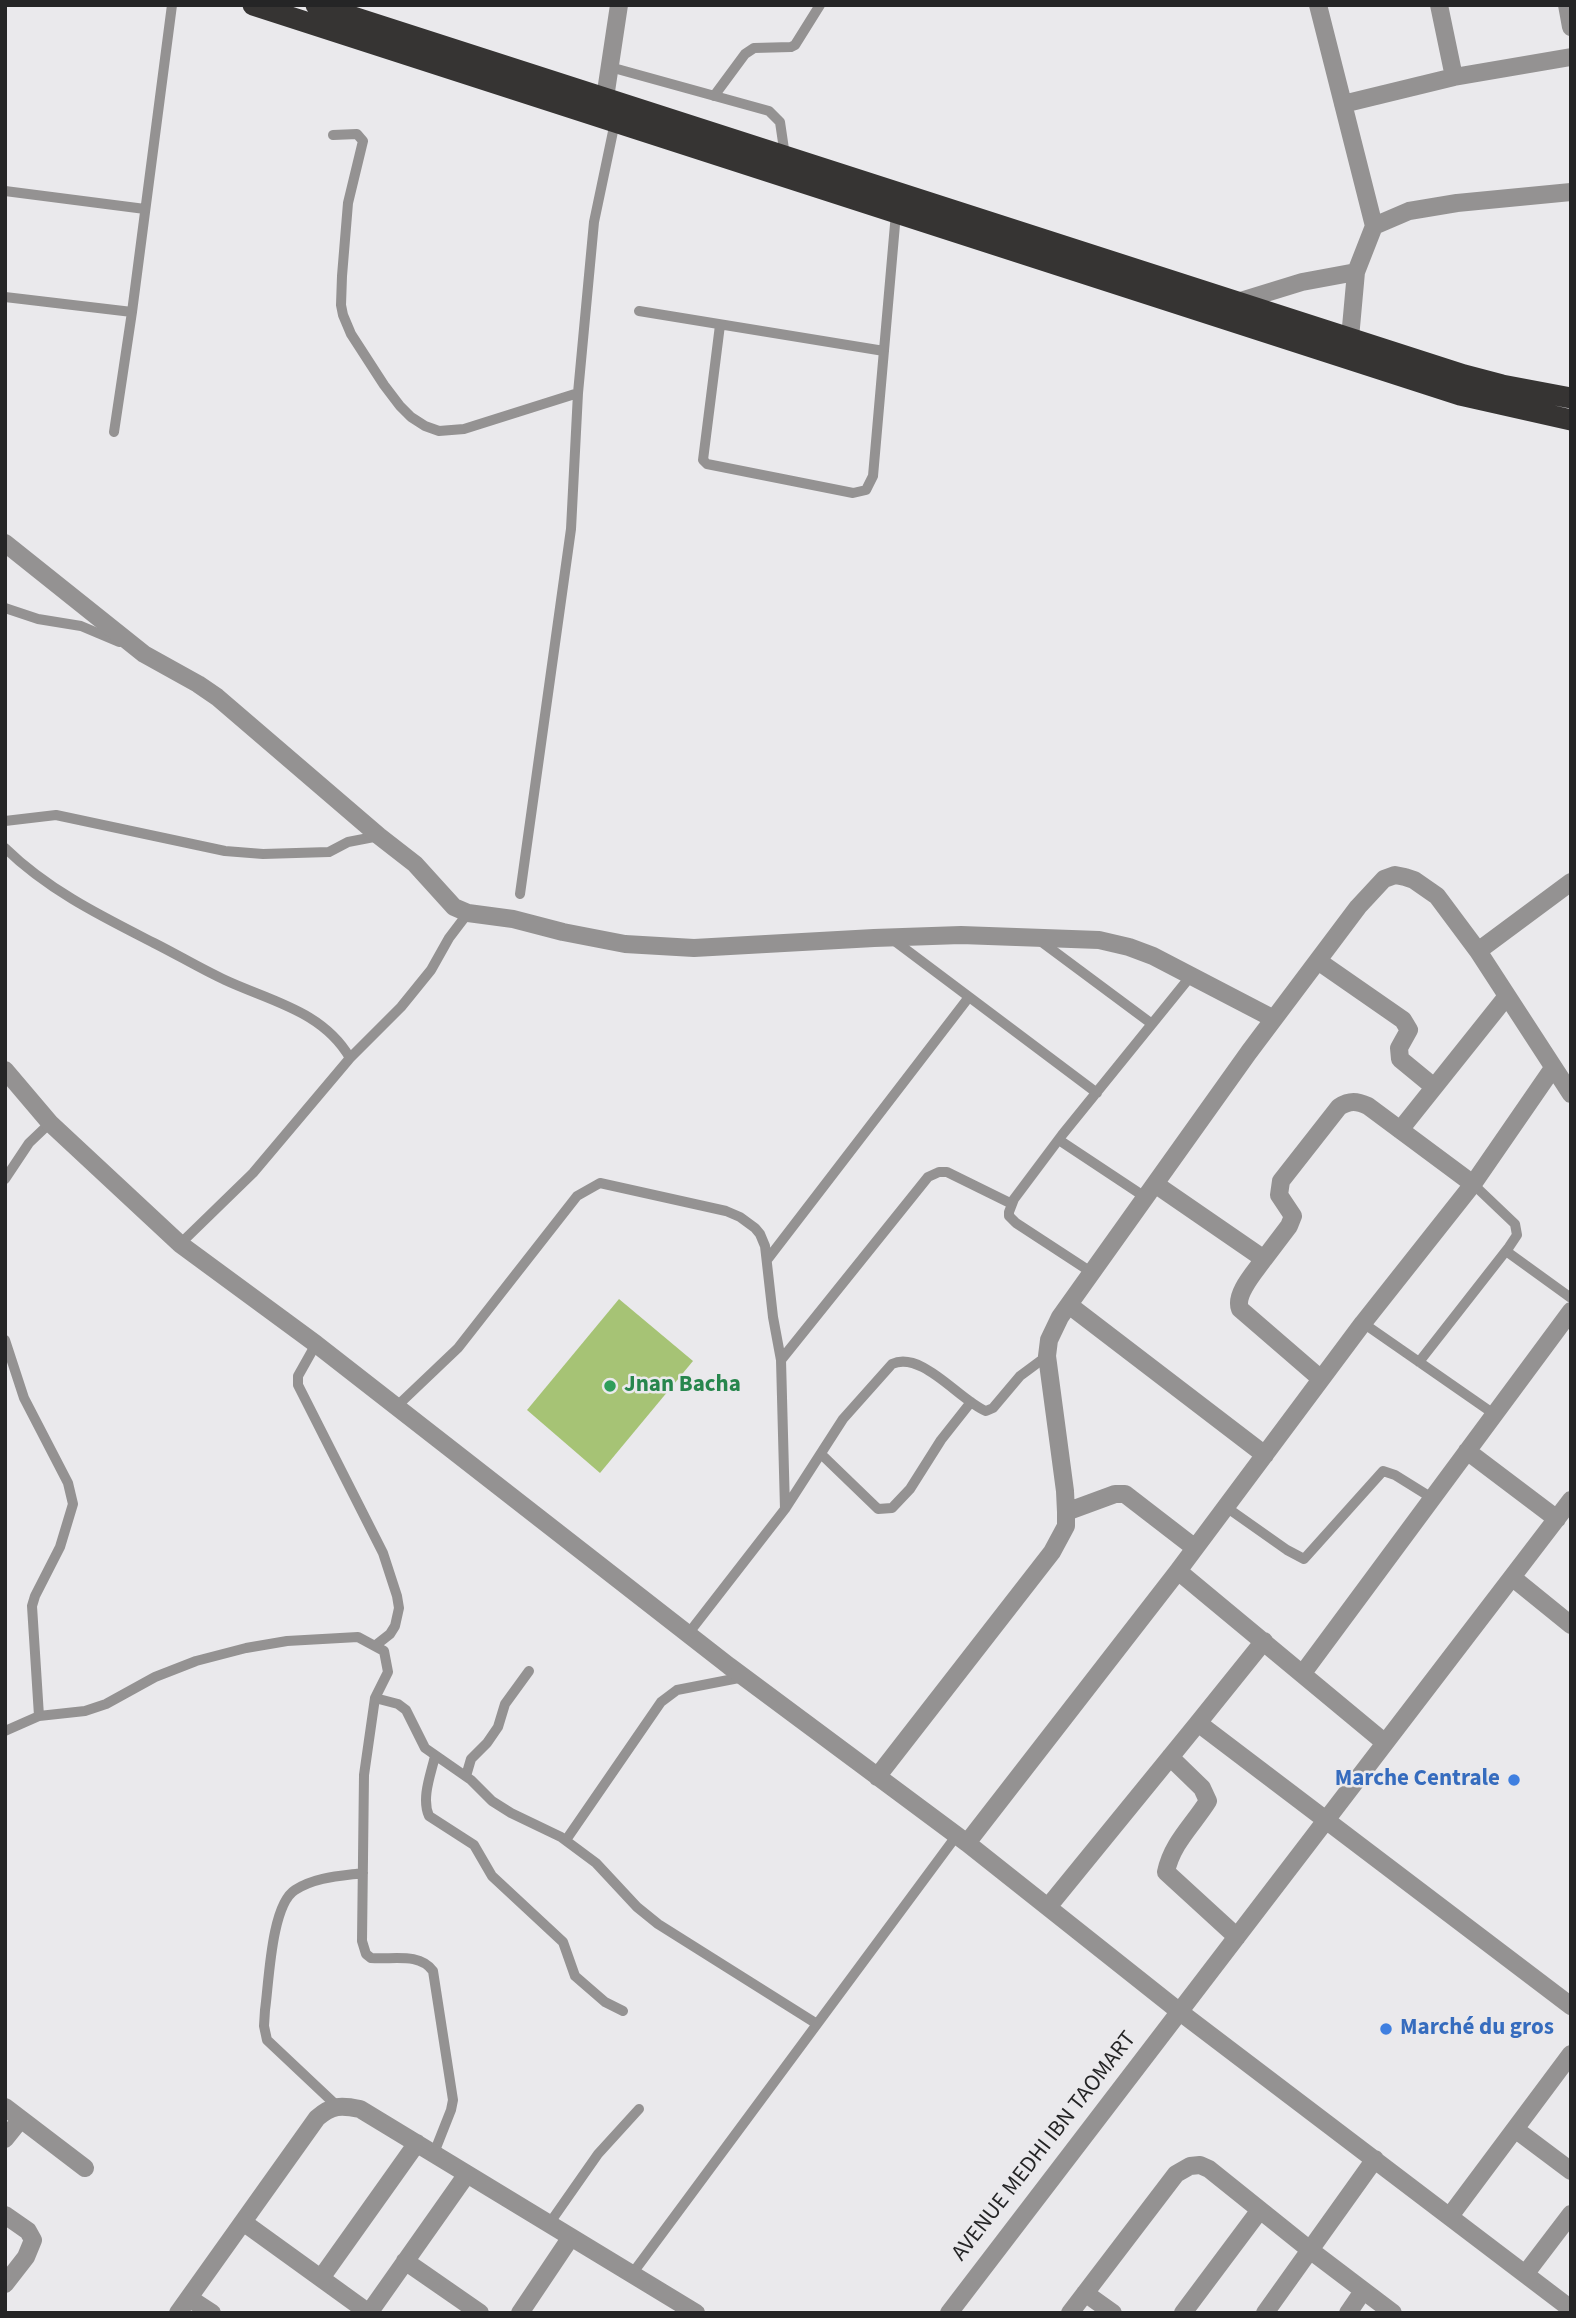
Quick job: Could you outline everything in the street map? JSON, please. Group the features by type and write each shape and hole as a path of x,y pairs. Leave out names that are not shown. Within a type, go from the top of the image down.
{"highway":[{"path":"253,5 1460,395 1571,420"},
{"path":"316,5 354,11 605,98 1477,378 1541,394 1571,398"}],"street":[{"path":"605,98 620,5"},
{"path":"1318,5 1374,226 1356,272 1350,338"},
{"path":"1439,5 1454,77"},
{"path":"1567,5 1571,27"},
{"path":"1343,104 1454,77 1571,57"},
{"path":"1374,226 1409,211 1457,203 1571,192"},
{"path":"1237,302 1302,282 1356,272"},
{"path":"5,542 144,654 217,697 415,864 454,907 468,913 513,919 625,944 694,948 961,935 1099,940 1153,956 1274,1019"},
{"path":"877,1777 1052,1552 1066,1526 1065,1491 1048,1356 1049,1340 1091,1272 1274,1019 1384,879 1395,875 1414,880 1437,896 1478,951 1571,1094"},
{"path":"1478,951 1571,882"},
{"path":"1318,961 1403,1020 1409,1030 1399,1048 1400,1059 1434,1087"},
{"path":"1400,1129 1507,996"},
{"path":"962,1839 1178,1571 1363,1323 1474,1184 1553,1069"},
{"path":"5,1070 50,1123 180,1244 316,1344 688,1634 962,1839 1180,2012 1571,2309"},
{"path":"1321,1379 1238,1305 1240,1295 1292,1221 1293,1216 1279,1195 1281,1181 1339,1107 1349,1102 1362,1103 1474,1184"},
{"path":"1150,1190 1264,1259"},
{"path":"1069,1305 1265,1455"},
{"path":"1303,1673 1571,1311"},
{"path":"1467,1451 1557,1519"},
{"path":"1066,1513 1115,1494 1125,1494 1195,1548"},
{"name":"AVENUE MEDHI IBN TAOMART","path":"949,2313 1571,1500"},
{"path":"1178,1571 1384,1742"},
{"path":"1513,1578 1571,1625"},
{"path":"1048,1907 1264,1642"},
{"path":"1198,1723 1571,2006"},
{"path":"1170,1757 1202,1788 1208,1801 1171,1854 1166,1872 1237,1937"},
{"path":"1450,2216 1571,2054"},
{"path":"178,2313 317,2118 336,2105 360,2109 696,2313"},
{"path":"5,2106 85,2168"},
{"path":"5,2139 21,2119"},
{"path":"1515,2129 1571,2171"},
{"path":"321,2278 417,2143"},
{"path":"1265,2313 1376,2159"},
{"path":"1070,2313 1176,2174 1190,2166 1200,2165 1209,2169 1393,2313"},
{"path":"243,2222 369,2313 467,2174"},
{"path":"1184,2312 1261,2210"},
{"path":"1526,2273 1571,2214"},
{"path":"5,2215 28,2231 33,2240 26,2257 5,2284"},
{"path":"520,2313 571,2237"},
{"path":"405,2261 480,2313"},
{"path":"1348,2313 1363,2291"},
{"path":"1085,2293 1113,2313"},
{"path":"189,2298 212,2313"}],"lane":[{"path":"114,432 172,5"},
{"path":"714,96 745,54 754,48 791,47 795,44 820,5"},
{"path":"610,67 769,111 780,122 785,156"},
{"path":"520,894 571,529 578,393 594,222 615,122"},
{"path":"333,135 357,134 363,141 348,203 341,285 342,315 351,334 400,406 425,426 439,431 452,431 578,393"},
{"path":"5,191 145,209"},
{"path":"720,325 703,460 707,464 853,493 866,490 873,476 896,213"},
{"path":"5,297 132,313"},
{"path":"639,311 884,351"},
{"path":"5,608 38,619 81,626 144,654"},
{"path":"5,821 56,816 225,851 263,854 330,852 348,842 379,836"},
{"path":"5,848 48,884 78,904 225,980 287,1005 312,1019 343,1046 350,1058"},
{"path":"180,1244 253,1172 350,1058 415,990 468,913"},
{"path":"890,937 1097,1093"},
{"path":"1036,938 1152,1024"},
{"path":"1091,1272 1016,1223 1009,1216 1012,1203 1190,977"},
{"path":"767,1260 969,997"},
{"path":"5,1179 29,1143 50,1123"},
{"path":"1059,1140 1150,1190"},
{"path":"781,1360 928,1177 947,1172 1012,1203"},
{"path":"396,1407 458,1348 577,1196 600,1183 726,1211 740,1217 760,1234 765,1246 777,1348 781,1360 785,1509"},
{"path":"1419,1362 1517,1235 1515,1224 1474,1184"},
{"path":"1506,1251 1571,1298"},
{"path":"1363,1323 1494,1414"},
{"path":"5,1340 24,1398 68,1483 73,1504 60,1547 35,1596 33,1606 40,1716"},
{"path":"316,1344 298,1376 298,1385 383,1553 397,1596 399,1608 395,1626 390,1634 376,1645"},
{"path":"688,1634 785,1509 843,1419 892,1364 899,1361 915,1364 981,1409 990,1410 1020,1376 1048,1356"},
{"path":"821,1454 878,1509 892,1508 910,1489 941,1440 971,1402"},
{"path":"1226,1507 1304,1559 1383,1471 1395,1475 1432,1498"},
{"path":"5,1731 40,1716 85,1711 106,1704 128,1690 186,1665 246,1648 332,1637 358,1637 384,1651 388,1672 375,1698 364,1775 362,1941 366,1954 371,1958 416,1959 431,1967 433,1971 453,2100 434,2154"},
{"path":"466,1776 471,1759 498,1727 505,1704 529,1671"},
{"path":"566,1840 661,1702 677,1690 744,1677"},
{"path":"375,1698 398,1704 406,1710 425,1748 466,1776 492,1801 566,1840 596,1863 637,1907 658,1924 817,2024"},
{"path":"435,1756 427,1793 426,1810 429,1816 474,1845 492,1876 562,1942 575,1976 605,2002 623,2011"},
{"path":"632,2274 817,2024 962,1839"},
{"path":"336,2105 267,2040 265,2011 277,1920 291,1892 319,1879 363,1873"},
{"path":"549,2224 598,2154 639,2109"}],"green space":[{"name":"Jnan Bacha","path":"619,1299 693,1361 600,1473 527,1410"}],"place":[{"name":"Jnan Bacha","path":"610,1386"},
{"name":"Marche Centrale","path":"1514,1780"},
{"name":"Marché du gros","path":"1386,2029"}]}
